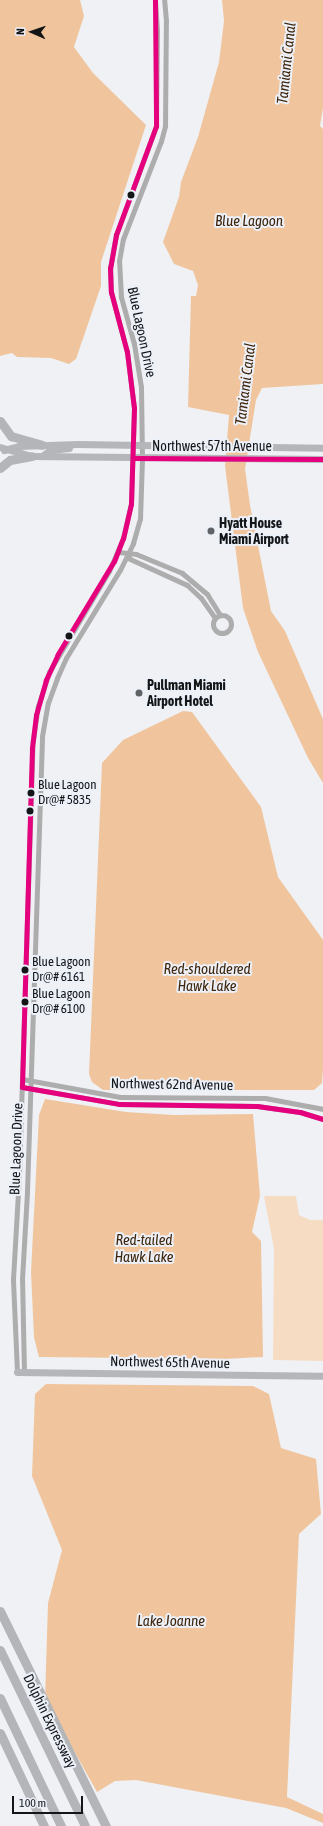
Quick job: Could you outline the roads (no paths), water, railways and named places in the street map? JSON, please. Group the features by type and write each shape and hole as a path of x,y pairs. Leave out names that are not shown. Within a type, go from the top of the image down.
{"highway":[{"path":"0,421 11,436 42,445"},
{"path":"0,468 10,460 32,456"},
{"path":"0,1611 106,1826"},
{"name":"Dolphin Expressway","path":"0,1650 85,1826"},
{"path":"0,1698 61,1826"},
{"path":"0,1733 44,1826"}],"main road":[{"name":"Northwest 57th Avenue","path":"2,449 42,445 78,444 320,448"},
{"path":"42,456 50,450 68,449 78,444"},
{"path":"294,459 309,455 320,448"},
{"name":"Northwest 57th Avenue","path":"2,449 32,456 142,459 294,459 321,457"},
{"name":"Northwest 65th Avenue","path":"17,1372 323,1376"}],"street":[{"name":"Blue Lagoon Drive","path":"17,1372 12,1279 22,1087 30,827 35,721 43,689 58,654 102,584 118,552 131,504 134,408 129,368 110,283 112,251 119,225 154,136 157,84 155,0"},
{"name":"Blue Lagoon Drive","path":"24,1372 22,1279 31,1088 43,727 51,693 66,658 128,555 140,519 142,446 139,369 119,278 120,253 127,229 162,137 166,84 164,0"},
{"path":"157,84 166,84"},
{"path":"119,225 127,229"},
{"path":"118,552 128,555 136,554 182,573 207,594 220,615 230,620 230,628 226,632 219,632 214,628 215,618 201,598 187,585 130,559 128,555"},
{"path":"215,618 220,615"},
{"path":"58,654 66,658"},
{"path":"30,827 39,832"},
{"name":"Northwest 62nd Avenue","path":"22,1079 112,1096 265,1098 323,1109"},
{"name":"Northwest 62nd Avenue","path":"22,1087 119,1104 257,1106 300,1112 323,1119"}],"water":[{"path":"0,0 80,0 84,16 74,47 93,73 146,125 101,262 101,286 76,359 69,364 51,358 17,357 12,353 0,356"},
{"name":"Blue Lagoon","path":"222,0 323,0 323,108 320,126 323,129 323,384 262,388 256,400 245,469 250,505 271,611 285,631 323,719 323,783 308,758 258,652 243,608 225,466 229,415 188,407 191,296 196,296 198,285 193,271 174,264 163,242 179,197 181,182 198,137 219,62 224,21"},
{"name":"Red-shouldered Hawk Lake","path":"183,711 192,712 261,807 278,877 323,940 323,1069 322,1083 314,1090 103,1090 92,1082 89,1074 102,763 123,740"},
{"name":"Red-tailed Hawk Lake","path":"45,1099 126,1112 174,1115 253,1114 260,1196 252,1232 261,1241 263,1357 224,1359 39,1357 34,1337 31,1272 39,1115"},
{"name":"Lake Joanne","path":"46,1384 253,1386 269,1394 281,1448 316,1459 321,1514 299,1534 287,1797 323,1814 323,1823 286,1808 136,1780 115,1781 97,1792 45,1699 48,1603 62,1550 32,1476 35,1394"}],"place":[{"name":"Hyatt House Miami Airport","path":"211,531"},
{"name":"Pullman Miami Airport Hotel","path":"139,693"},
{"name":"Blue Lagoon Dr@# 5835","path":"31,793"},
{"name":"Blue Lagoon Dr@# 6161","path":"25,970"},
{"name":"Blue Lagoon Dr@# 6100","path":"25,1002"}],"water label":[{"name":"Tamiami Canal","path":"286,63"},
{"name":"Tamiami Canal","path":"245,384"}]}
